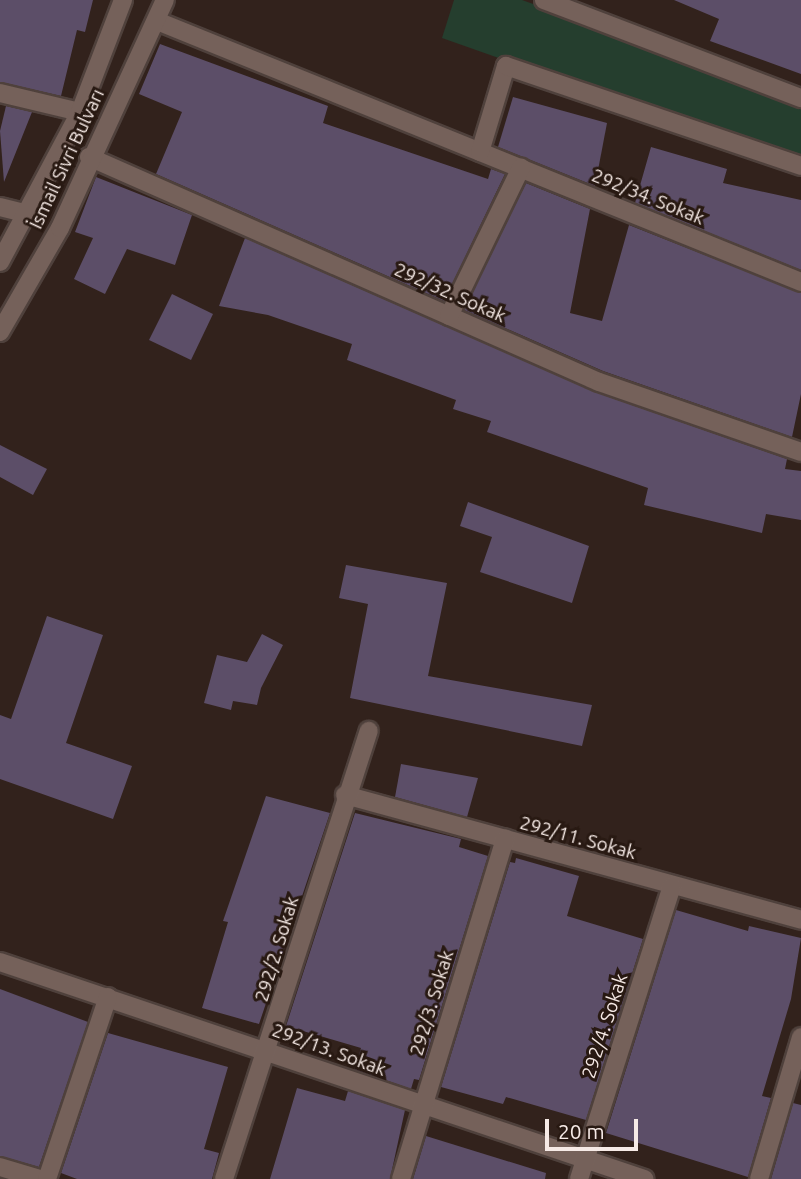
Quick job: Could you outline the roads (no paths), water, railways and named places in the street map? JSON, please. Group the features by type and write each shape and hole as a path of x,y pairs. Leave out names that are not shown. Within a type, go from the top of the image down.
{"street":[{"name":"İsmail Sivri Bulvarı","path":"0,262 29,214 80,112 123,0"},
{"name":"İsmail Sivri Bulvarı","path":"1,329 60,228 89,158 165,0"},
{"path":"544,0 801,98"},
{"path":"157,21 480,152 506,66 801,166"},
{"path":"0,93 80,112"},
{"name":"292/34. Sokak","path":"480,152 801,282"},
{"name":"292/32. Sokak","path":"89,158 599,382 801,452"},
{"path":"449,316 521,168"},
{"path":"0,207 29,214"},
{"name":"292/2. Sokak","path":"224,1179 269,1049 345,794 369,731"},
{"name":"292/11. Sokak","path":"345,794 801,920"},
{"name":"292/3. Sokak","path":"401,1179 505,839"},
{"name":"292/4. Sokak","path":"581,1171 672,885"},
{"name":"292/13. Sokak","path":"0,962 269,1049 581,1171 644,1179"},
{"path":"47,1179 108,997"},
{"path":"759,1179 801,1037"},
{"path":"0,1167 40,1179"}]}
